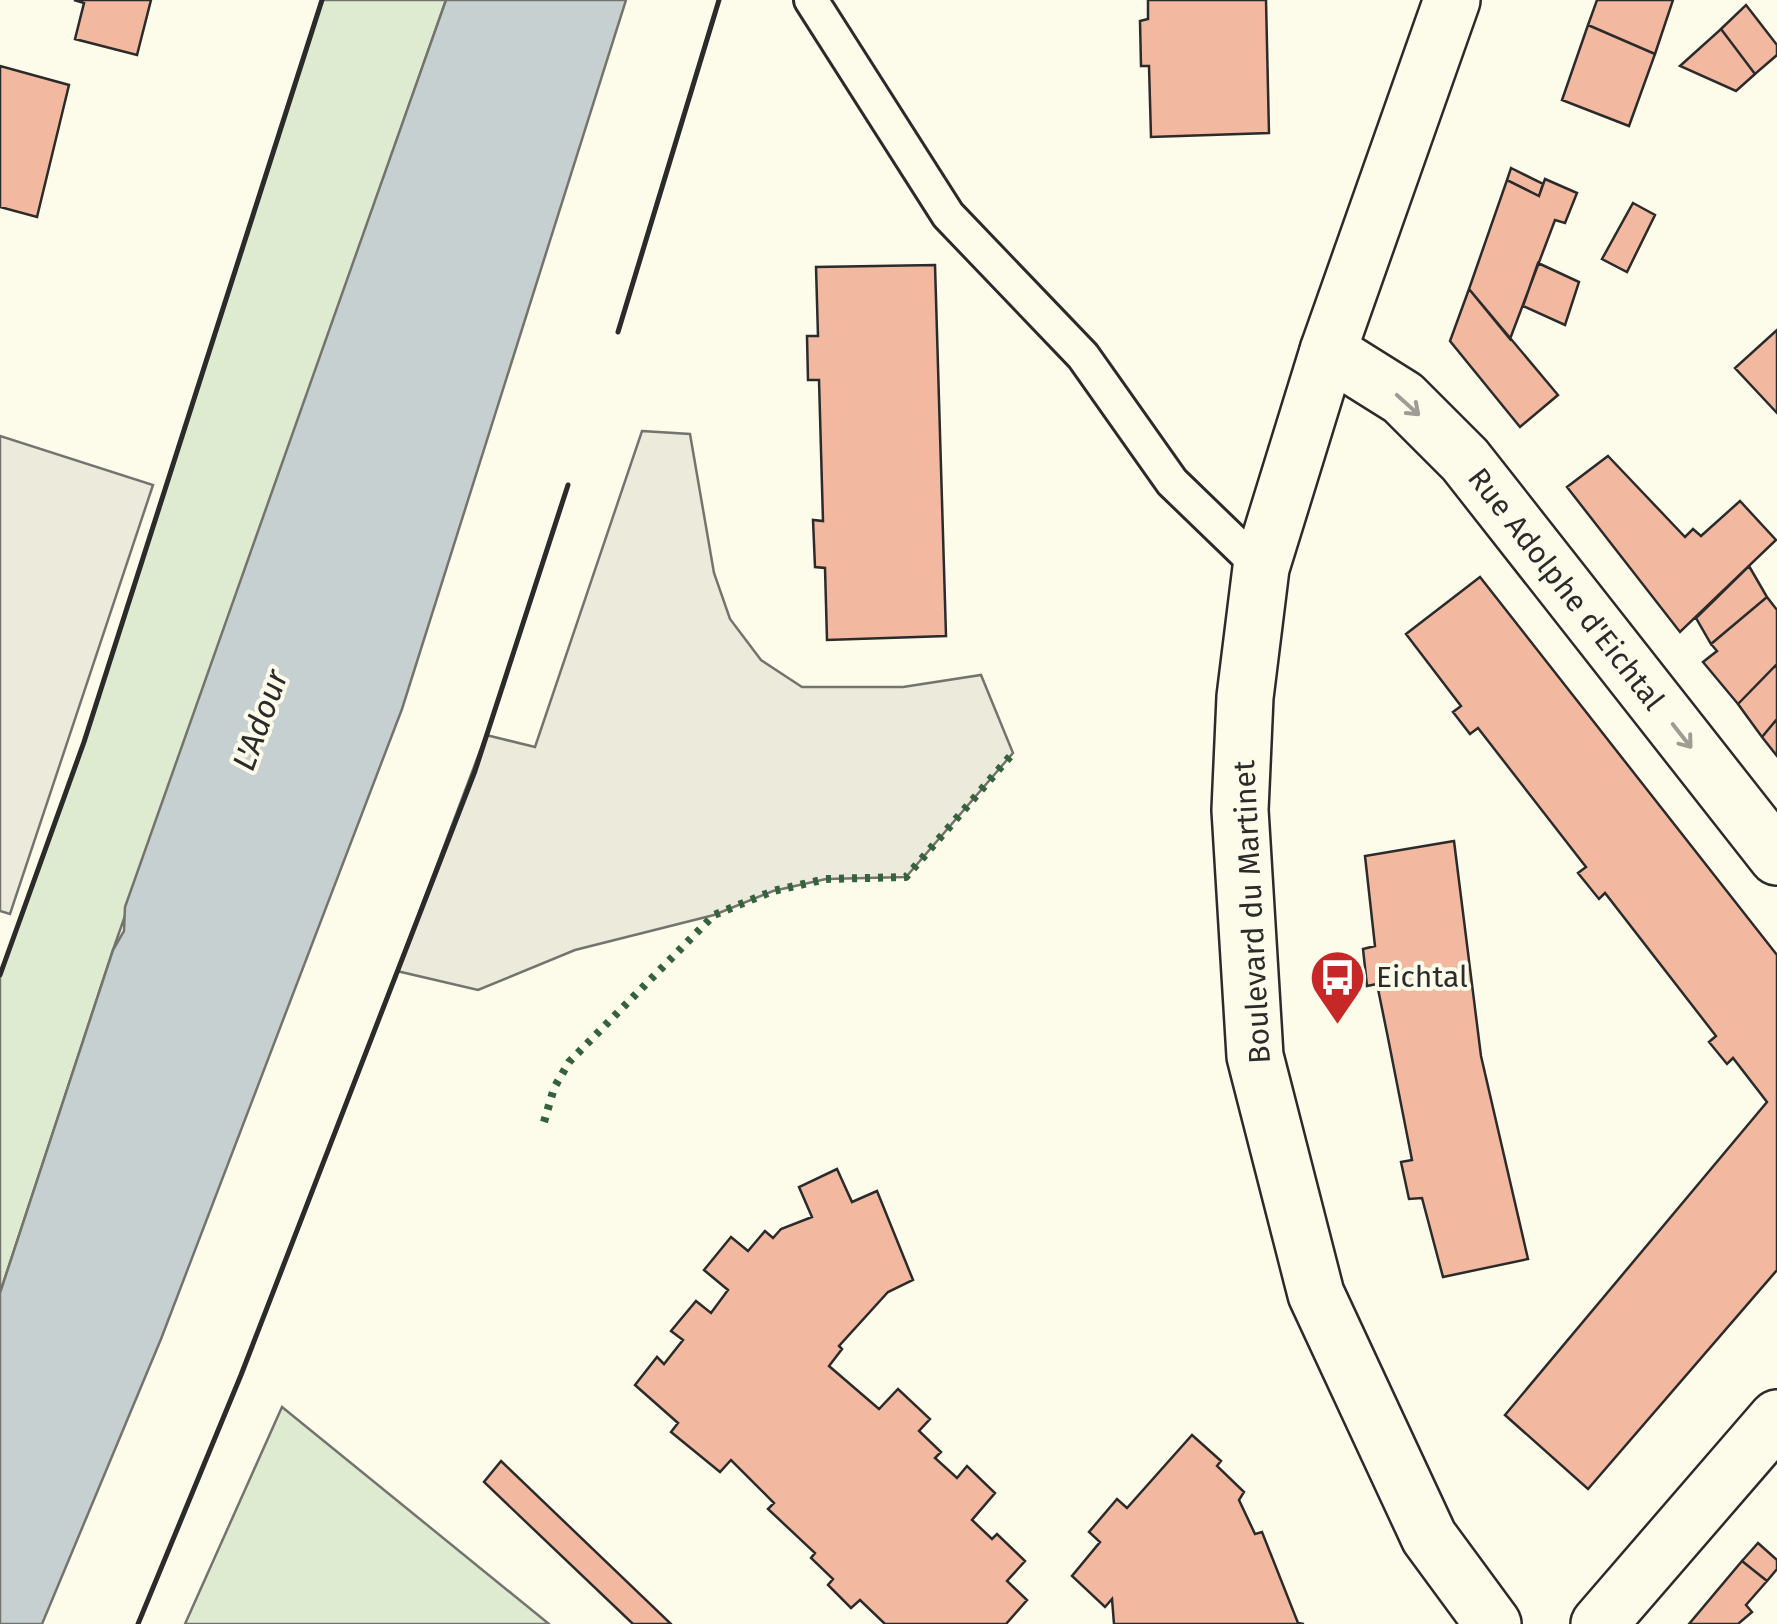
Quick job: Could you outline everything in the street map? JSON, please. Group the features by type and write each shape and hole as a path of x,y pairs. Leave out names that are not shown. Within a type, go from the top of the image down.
{"main road":[{"name":"Boulevard du Martinet","path":"1452,0 1328,351 1261,568 1245,696 1240,810 1255,1056 1316,1294 1430,1537 1493,1624"},
{"name":"Rue Adolphe d'Eichtal","path":"1328,351 1403,398 1465,460 1777,856"},
{"path":"1599,1624 1777,1418"}],"lane":[{"path":"811,0 948,215 1083,356 1172,482 1261,568"}],"green space":[{"path":"322,0 446,0 113,950 0,1293 0,975 84,742"},
{"path":"282,1407 549,1624 185,1624"}],"shaded area":[{"path":"642,431 690,434 714,573 730,619 761,660 802,687 903,687 981,675 1013,753 906,877 826,879 773,891 714,915 575,950 478,990 397,971 486,735 535,747"},
{"path":"0,436 153,485 10,914 0,911"}],"water":[{"name":"L'Adour","path":"446,0 626,0 402,709 161,1339 42,1624 0,1624 0,1293 113,950 124,931 125,907"}],"building":[{"path":"74,0 151,0 137,55 75,39 84,3"},
{"path":"1148,0 1266,0 1269,133 1151,137 1149,66 1141,66 1140,21 1148,19"},
{"path":"1597,0 1673,0 1655,54 1588,25"},
{"path":"1746,5 1777,45 1777,55 1755,74 1721,29"},
{"path":"1588,25 1655,54 1629,126 1562,100"},
{"path":"1721,29 1755,74 1736,91 1680,66"},
{"path":"0,66 69,85 37,217 0,207"},
{"path":"1511,168 1543,184 1539,196 1507,180"},
{"path":"1545,179 1577,193 1565,223 1555,220 1510,339 1469,289 1507,180 1539,196"},
{"path":"1633,203 1655,215 1627,272 1602,259"},
{"path":"1538,263 1579,282 1565,325 1523,306"},
{"path":"935,265 946,636 827,640 825,568 815,567 813,520 823,521 819,380 808,380 807,336 818,336 816,267"},
{"path":"1469,289 1558,395 1520,427 1450,341"},
{"path":"1777,330 1777,413 1735,368"},
{"path":"1608,456 1685,537 1693,529 1701,536 1740,501 1776,540 1680,632 1567,487"},
{"path":"1749,566 1767,597 1711,644 1696,618"},
{"path":"1480,577 1777,955 1777,1270 1588,1489 1505,1415 1767,1102 1733,1058 1727,1064 1709,1042 1716,1036 1605,893 1599,899 1578,873 1586,867 1478,728 1470,734 1453,712 1461,706 1406,634"},
{"path":"1767,597 1777,610 1777,664 1738,704 1703,662 1717,651 1711,644"},
{"path":"1777,664 1777,719 1762,737 1738,704"},
{"path":"1777,719 1777,756 1762,737"},
{"path":"1454,841 1481,1056 1528,1259 1443,1277 1422,1198 1409,1199 1401,1162 1412,1160 1388,1038 1377,984 1367,986 1363,949 1375,946 1365,856"},
{"path":"837,1169 852,1202 877,1191 913,1280 888,1292 839,1346 842,1349 829,1366 879,1409 898,1389 930,1419 919,1431 941,1452 935,1458 957,1478 967,1466 995,1493 972,1520 992,1539 997,1534 1025,1561 1007,1581 1027,1600 1006,1624 885,1624 860,1600 851,1608 828,1585 833,1579 811,1558 815,1553 768,1509 774,1503 731,1460 720,1472 671,1432 678,1423 635,1385 657,1357 664,1364 683,1340 671,1331 696,1301 711,1313 728,1290 704,1270 731,1237 748,1251 765,1231 773,1238 781,1229 812,1217 799,1187"},
{"path":"1192,1435 1221,1461 1217,1466 1244,1492 1239,1500 1255,1534 1262,1532 1298,1623 1304,1624 1114,1624 1112,1599 1105,1607 1072,1576 1100,1542 1089,1532 1117,1499 1127,1508"},
{"path":"501,1461 671,1624 633,1624 484,1482"},
{"path":"1758,1543 1777,1560 1777,1569 1767,1581 1742,1561"},
{"path":"1742,1561 1767,1581 1746,1605 1752,1612 1738,1624 1689,1624"}],"hedge":[{"path":"544,1122 554,1088 569,1062 714,915 773,891 826,879 906,877 1013,753"}],"wall":[{"path":"0,975 84,742 322,0"},
{"path":"618,332 719,0"},
{"path":"138,1624 241,1375 475,771 568,485"}],"place":[{"name":"Eichtal","path":"1337,1026"}]}
